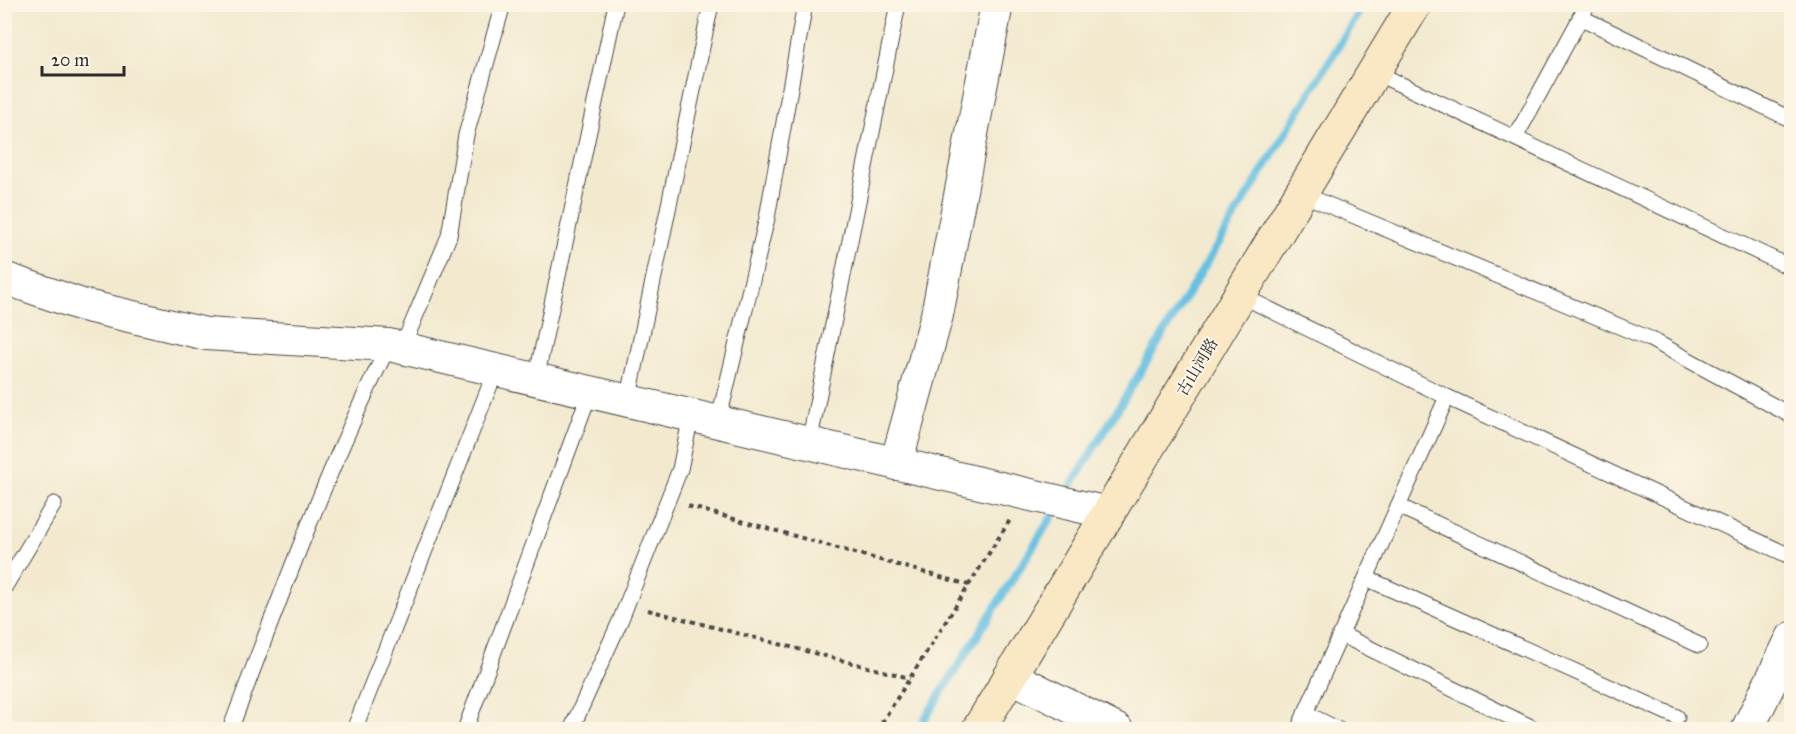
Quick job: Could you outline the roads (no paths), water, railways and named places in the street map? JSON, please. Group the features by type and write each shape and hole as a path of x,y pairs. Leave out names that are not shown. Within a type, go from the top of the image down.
{"street":[{"path":"896,464 936,315 997,4"},
{"name":"古山河路","path":"978,729 1415,4"},
{"path":"4,278 82,305 206,334 395,346 1108,513"},
{"path":"1747,729 1791,638"},
{"path":"1010,676 1117,729"}],"lane":[{"path":"230,729 294,560 353,419 395,346 449,236 466,135 503,4"},
{"path":"536,379 616,4"},
{"path":"628,401 711,4"},
{"path":"571,729 627,604 680,469 704,419 767,218 805,4"},
{"path":"809,443 898,4"},
{"path":"1515,138 1584,11 1791,120"},
{"path":"1374,72 1791,268"},
{"path":"1302,194 1650,339 1791,416"},
{"path":"1240,295 1447,397 1791,557"},
{"path":"354,729 496,370"},
{"path":"465,729 590,392"},
{"path":"1298,729 1447,397"},
{"path":"4,588 54,504"},
{"path":"1398,506 1699,645"},
{"path":"1366,578 1677,717"},
{"path":"1340,634 1537,729"},
{"path":"1305,713 1339,729"}],"waterway":[{"path":"1065,496 1364,4"},
{"path":"918,730 1058,507"}]}
